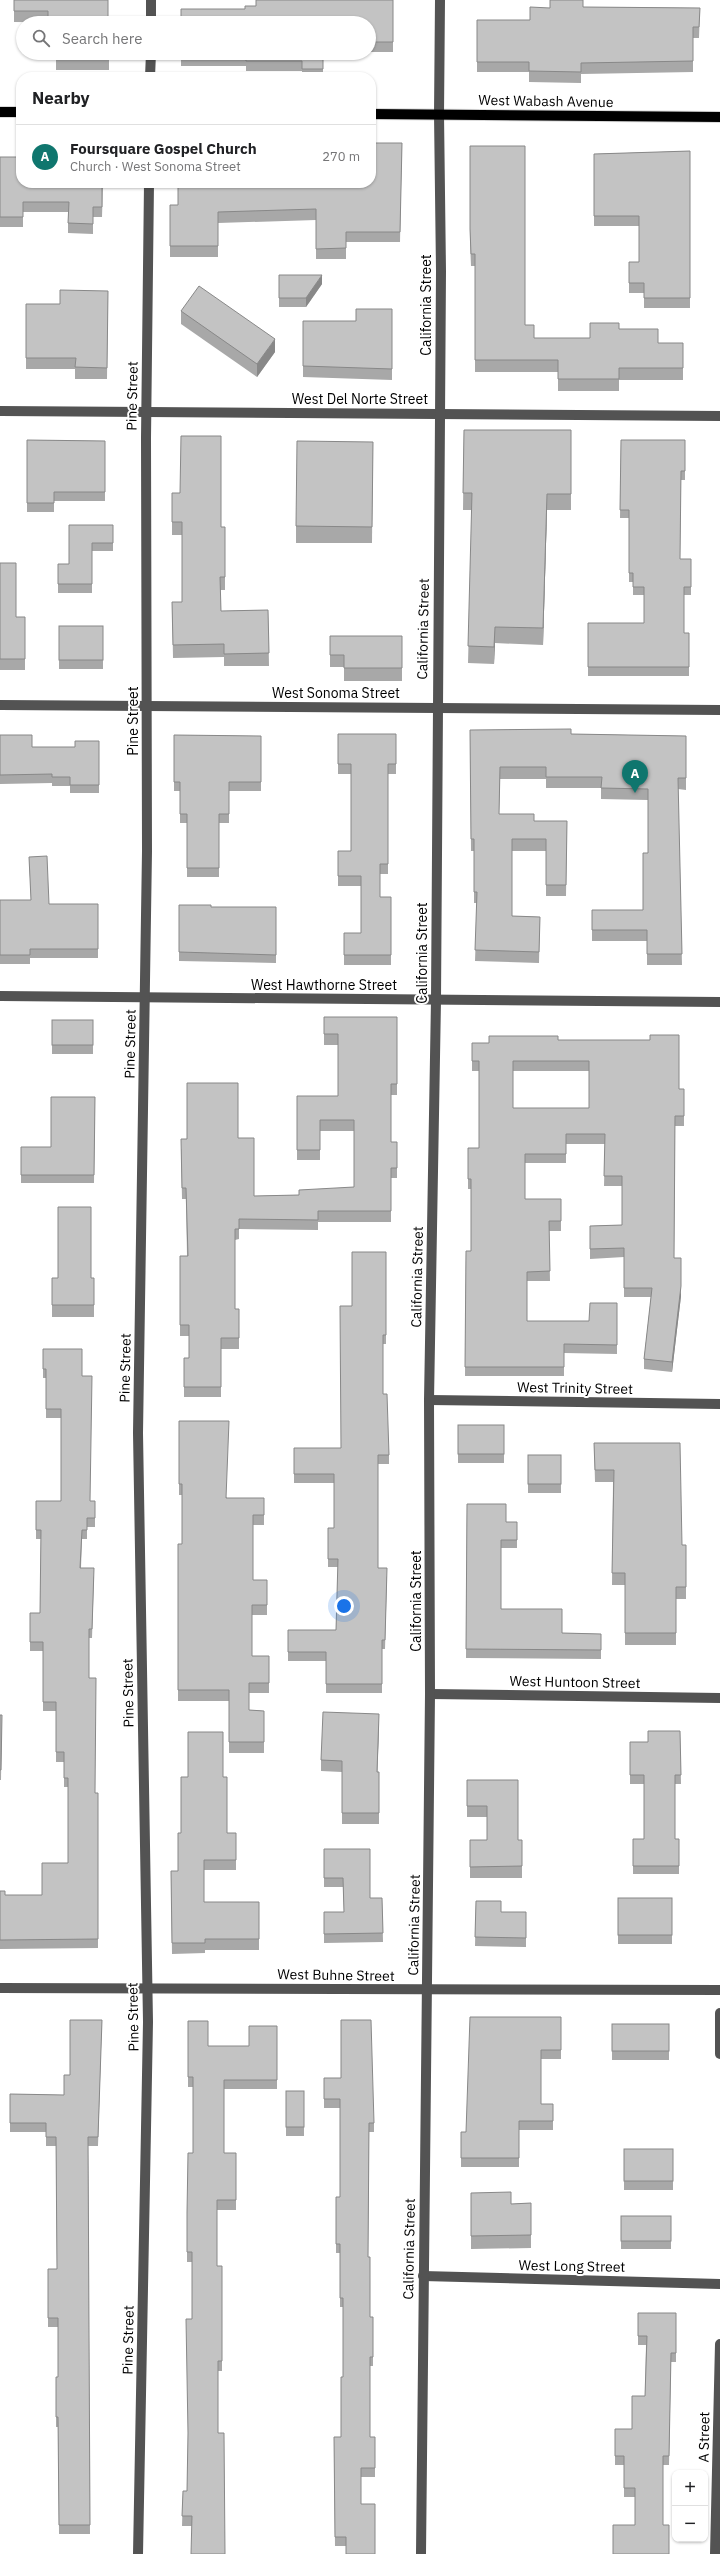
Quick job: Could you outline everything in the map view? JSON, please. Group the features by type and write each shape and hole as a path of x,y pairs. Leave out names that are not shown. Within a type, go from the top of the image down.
{"main road":[{"path":"0,112 16,112"},
{"name":"West Wabash Avenue","path":"376,114 720,117"}],"street":[{"path":"151,0 151,16"},
{"name":"California Street","path":"421,2554 430,1694 429,1400 436,1000 436,708 440,414 438,114 440,0"},
{"path":"150,72 151,60"},
{"name":"Pine Street","path":"138,2554 148,2038 138,1433 148,706 146,412 149,188"},
{"name":"West Del Norte Street","path":"0,411 720,416"},
{"name":"West Sonoma Street","path":"0,704 720,710"},
{"name":"West Hawthorne Street","path":"0,996 720,1002"},
{"name":"West Trinity Street","path":"429,1400 720,1404"},
{"name":"West Huntoon Street","path":"430,1694 720,1698"},
{"name":"West Buhne Street","path":"0,1988 720,1990"},
{"path":"720,2013 720,2054"},
{"name":"West Long Street","path":"423,2276 720,2284"},
{"name":"A Street","path":"716,2554 720,2344"}],"building":[{"path":"14,0 108,0 108,16 48,16 48,11 14,11"},
{"path":"256,0 393,0 393,42 376,42 376,16 181,16 181,9 245,9 245,6 256,6"},
{"path":"550,0 583,0 583,7 700,8 699,27 693,27 693,61 581,63 581,72 529,71 529,62 477,62 477,20 530,20 530,7 550,8"},
{"path":"323,60 323,69 302,69 302,61 246,61"},
{"path":"376,143 402,143 400,232 346,232 346,248 316,249 316,209 218,212 218,246 170,246 170,205 178,205 178,188 376,188"},
{"path":"470,146 525,146 525,325 534,325 534,338 590,338 590,323 619,323 619,329 658,329 658,343 683,343 683,368 619,368 619,379 558,379 558,360 475,360 475,254 471,254"},
{"path":"690,151 690,298 644,298 644,283 629,283 629,262 639,262 639,216 594,216 594,154"},
{"path":"0,157 16,157 16,188 102,188 102,207 93,207 93,224 68,223 69,202 23,202 23,217 0,217"},
{"path":"279,275 322,275 306,298 279,298"},
{"path":"199,286 275,339 257,364 181,311"},
{"path":"60,290 108,291 107,368 75,367 76,358 26,358 26,304 60,304"},
{"path":"356,309 392,309 392,369 303,366 303,321 356,321"},
{"path":"464,430 571,430 571,494 547,494 543,628 495,627 494,647 468,646 472,493 463,493"},
{"path":"181,436 221,436 221,527 225,527 225,577 220,577 221,611 268,610 269,653 224,654 224,644 173,645 172,602 182,602 182,522 172,522 172,493 180,493"},
{"path":"27,440 105,441 105,492 54,492 54,503 27,503"},
{"path":"621,440 685,440 685,471 681,471 680,559 691,559 691,587 684,587 684,633 689,633 689,667 588,667 588,623 644,623 644,587 633,587 633,573 629,573 629,510 620,510"},
{"path":"297,441 373,442 372,527 296,526"},
{"path":"69,525 113,525 113,543 92,543 92,584 58,584 58,564 69,564"},
{"path":"0,563 16,563 16,617 25,617 25,659 0,659"},
{"path":"59,626 103,626 103,660 59,660"},
{"path":"330,636 402,636 402,668 344,668 344,655 330,655"},
{"path":"571,729 571,734 686,736 686,778 678,778 682,954 647,954 647,930 592,930 592,910 643,910 643,853 648,853 648,789 601,788 602,777 546,777 546,767 500,767 499,814 534,814 534,821 567,821 566,885 546,885 546,839 512,839 512,916 540,917 539,952 475,950 477,892 474,892 474,839 471,839 470,730"},
{"path":"338,734 396,734 396,764 388,764 388,864 380,864 380,897 391,897 391,955 344,955 344,933 361,933 361,876 338,876 338,851 351,851 351,764 338,764"},
{"path":"0,735 32,735 32,747 75,747 75,741 99,741 99,785 70,785 70,777 52,777 52,774 0,775"},
{"path":"174,735 261,736 261,782 229,782 229,814 219,814 219,868 187,868 187,814 180,814 180,782 174,782"},
{"path":"47,856 49,904 98,904 98,949 30,949 30,955 0,955 0,900 31,900 29,857"},
{"path":"179,905 211,905 211,907 276,907 276,955 179,952"},
{"path":"324,1017 397,1017 397,1084 391,1084 391,1142 397,1142 397,1168 391,1168 391,1211 318,1211 318,1220 239,1219 239,1229 235,1229 235,1309 239,1309 239,1338 221,1338 221,1387 184,1387 184,1358 189,1358 189,1325 180,1325 180,1256 188,1256 186,1188 182,1188 181,1139 187,1139 187,1083 238,1083 238,1138 254,1138 254,1196 299,1195 299,1190 354,1187 354,1120 320,1120 320,1150 297,1150 297,1096 338,1096 338,1034 324,1034"},
{"path":"52,1020 93,1020 93,1045 52,1045"},
{"path":"650,1035 679,1035 679,1089 684,1089 684,1116 675,1116 674,1258 681,1258 681,1286 672,1362 644,1359 652,1288 624,1288 624,1248 590,1249 590,1226 622,1225 622,1176 604,1176 605,1134 566,1134 566,1154 525,1154 525,1199 561,1199 561,1221 549,1221 550,1271 527,1272 527,1321 589,1321 590,1303 617,1303 617,1345 564,1344 564,1367 465,1367 466,1251 471,1251 471,1179 468,1179 468,1148 479,1148 479,1061 472,1061 472,1043 489,1043 489,1036 558,1036 558,1040 650,1040","holes":["513,1061 589,1061 589,1108 513,1108"]},
{"path":"51,1097 95,1097 94,1175 21,1175 21,1147 51,1147"},
{"path":"58,1207 91,1207 91,1278 94,1278 94,1305 52,1305 52,1278 58,1278"},
{"path":"352,1252 386,1252 386,1335 383,1335 383,1394 387,1394 389,1455 378,1455 378,1568 387,1568 385,1640 382,1640 382,1684 326,1684 326,1652 288,1652 288,1630 336,1630 338,1559 328,1559 328,1528 334,1528 334,1474 294,1474 294,1448 341,1448 340,1306 352,1306"},
{"path":"43,1349 82,1349 82,1376 92,1376 90,1501 95,1501 95,1518 87,1518 87,1530 82,1530 80,1568 94,1568 92,1629 89,1629 89,1678 96,1678 95,1793 98,1793 98,1939 0,1940 0,1891 5,1891 5,1895 42,1895 42,1863 68,1863 68,1778 64,1778 64,1752 56,1752 56,1702 43,1702 43,1642 30,1642 30,1613 40,1613 41,1530 36,1530 36,1501 61,1501 61,1409 46,1409 46,1369 43,1369"},
{"path":"179,1421 229,1421 226,1498 264,1498 264,1515 253,1515 253,1580 267,1580 267,1605 252,1605 252,1656 269,1656 269,1683 249,1683 249,1710 264,1711 264,1742 229,1742 229,1690 178,1690 178,1544 182,1544 182,1484 179,1484"},
{"path":"458,1425 504,1425 504,1454 458,1454"},
{"path":"594,1443 680,1443 682,1545 686,1545 686,1587 676,1587 676,1633 625,1633 625,1573 612,1573 614,1470 595,1470"},
{"path":"528,1455 561,1455 561,1484 528,1484"},
{"path":"467,1504 506,1504 506,1522 517,1522 517,1540 501,1540 501,1609 562,1609 562,1633 601,1634 601,1650 466,1649"},
{"path":"323,1712 379,1714 377,1772 379,1772 379,1813 342,1813 342,1761 321,1760"},
{"path":"0,1715 2,1715 1,1770 0,1770"},
{"path":"648,1731 680,1731 681,1775 675,1775 675,1839 679,1839 679,1866 633,1866 633,1839 644,1839 644,1775 630,1775 630,1742 648,1742"},
{"path":"188,1732 223,1732 223,1777 227,1777 227,1833 236,1833 236,1860 204,1860 204,1902 259,1902 259,1939 205,1939 205,1943 172,1943 171,1871 178,1871 178,1833 181,1833 181,1777 188,1777"},
{"path":"467,1780 518,1780 518,1840 522,1840 522,1866 470,1867 470,1840 487,1840 487,1806 467,1806"},
{"path":"324,1849 370,1849 370,1898 382,1898 383,1933 324,1934 324,1912 344,1912 343,1878 324,1878"},
{"path":"618,1898 672,1898 672,1935 618,1935"},
{"path":"476,1901 501,1901 501,1912 526,1912 526,1938 475,1937"},
{"path":"470,2017 561,2017 561,2050 541,2050 541,2104 553,2104 553,2121 519,2121 519,2158 461,2158 461,2132 466,2132"},
{"path":"70,2020 102,2020 98,2137 88,2137 90,2525 59,2525 58,2417 56,2417 58,2318 48,2318 48,2269 57,2269 56,2137 46,2137 46,2123 10,2123 10,2094 64,2095 64,2075 70,2075"},
{"path":"341,2020 371,2020 374,2123 369,2123 368,2257 370,2257 370,2317 373,2317 373,2357 370,2357 370,2437 375,2437 375,2468 361,2468 361,2504 375,2504 375,2554 346,2554 346,2537 335,2537 334,2437 341,2437 341,2377 343,2377 343,2298 340,2298 340,2244 336,2244 336,2197 340,2197 340,2099 324,2099 324,2078 341,2078"},
{"path":"188,2021 208,2021 208,2046 249,2046 249,2026 277,2026 277,2080 224,2080 224,2153 236,2153 236,2200 217,2200 217,2266 222,2266 222,2361 218,2361 218,2433 224,2433 225,2554 191,2554 192,2516 182,2516 183,2491 187,2491 188,2433 186,2319 192,2319 192,2252 187,2252 187,2213 188,2153 193,2153 193,2077 188,2077"},
{"path":"612,2024 669,2024 669,2051 612,2051"},
{"path":"286,2091 304,2091 304,2127 286,2127"},
{"path":"624,2149 673,2149 673,2181 624,2181"},
{"path":"511,2192 511,2204 531,2203 531,2235 471,2236 471,2193"},
{"path":"621,2216 671,2216 671,2241 621,2241"},
{"path":"638,2313 676,2313 676,2353 671,2353 669,2456 663,2456 663,2525 669,2525 669,2554 613,2554 613,2525 635,2525 635,2488 624,2488 624,2456 615,2456 615,2429 632,2429 632,2396 645,2396 647,2336 638,2336"}],"place":[{"name":"Foursquare Gospel Church","path":"635,793"}]}
